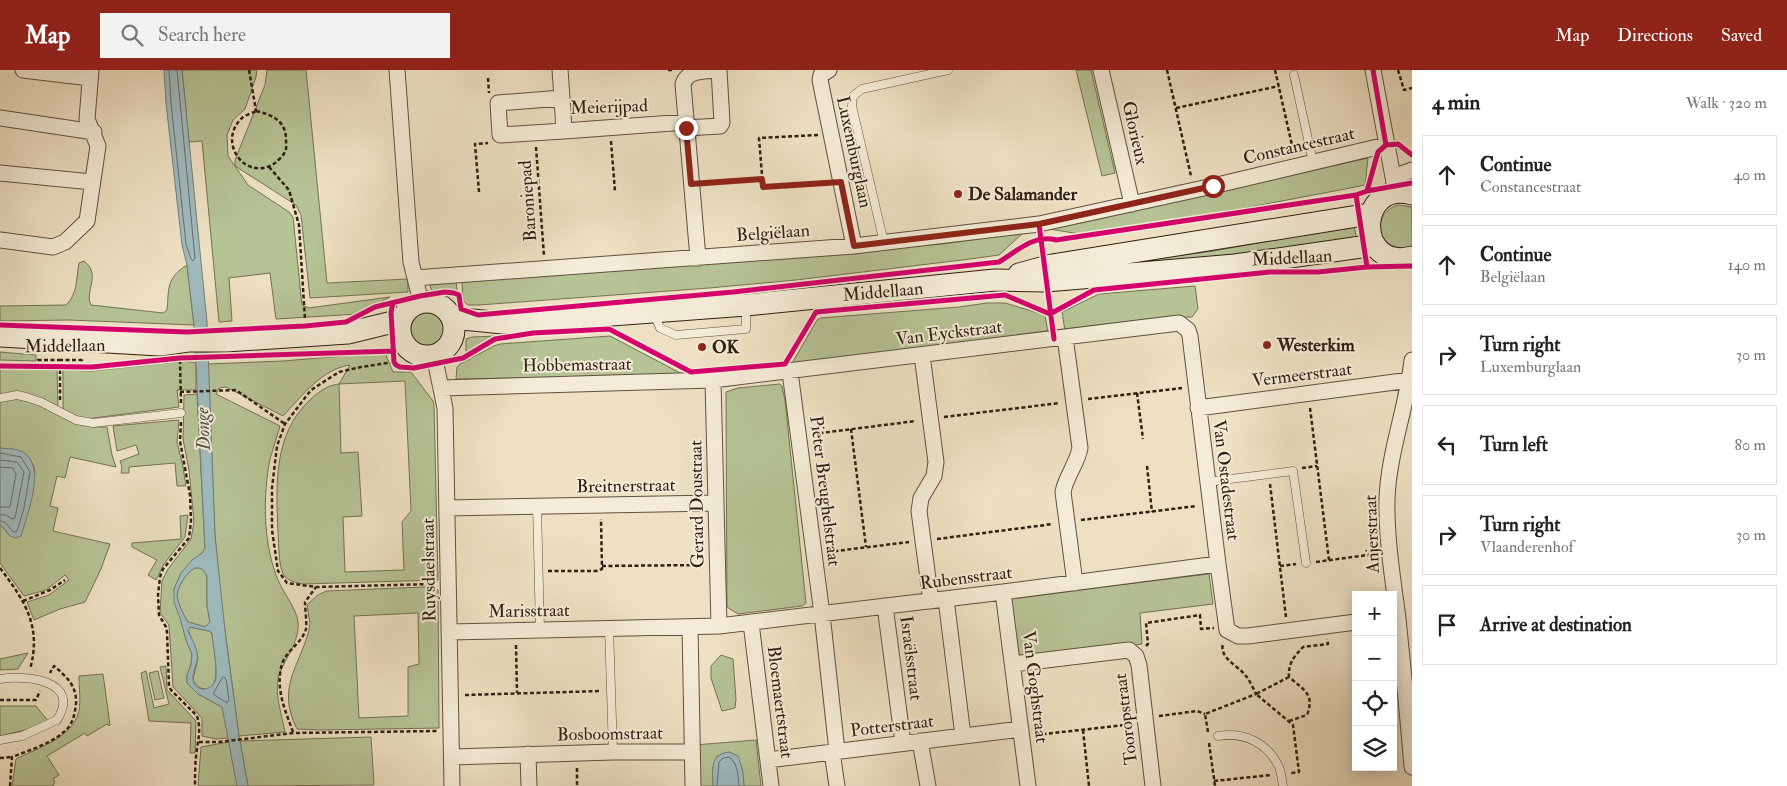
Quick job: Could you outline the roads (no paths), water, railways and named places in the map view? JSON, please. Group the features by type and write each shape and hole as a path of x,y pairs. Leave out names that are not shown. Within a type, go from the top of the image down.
{"main road":[{"path":"1400,188 1377,203 1370,214 1369,229 1375,245 1388,256 1411,261"},
{"name":"Middellaan","path":"995,280 1052,265 1370,214"},
{"name":"Middellaan","path":"453,327 746,305 995,280 1046,282 1235,265 1375,245"},
{"path":"421,302 436,302 447,310 453,327 449,344 441,352 434,355 418,355 406,346 398,332 404,314 411,306 421,302"},
{"name":"Middellaan","path":"0,336 160,345 186,352 226,340 398,332"},
{"name":"Middellaan","path":"0,348 130,344"}],"street":[{"path":"0,240 53,247 65,242 87,221 98,146 94,132 87,119 90,74 22,70"},
{"path":"398,70 411,262 421,302"},
{"name":"Meierijpad","path":"560,70 564,131 610,127 720,126 722,123 720,70"},
{"path":"698,258 683,84 685,78 690,73 714,70"},
{"name":"Luxemburglaan","path":"828,70 821,75 820,80 854,246"},
{"name":"Glorieux","path":"1101,70 1132,204"},
{"path":"1373,70 1386,144 1400,188"},
{"path":"562,98 498,103 500,135 564,131"},
{"path":"0,118 94,132"},
{"name":"Constancestraat","path":"1132,204 1386,144"},
{"path":"1400,188 1412,170"},
{"path":"0,173 92,182"},
{"name":"Belgiëlaan","path":"415,278 884,243 1039,224 1132,204"},
{"name":"Van Eyckstraat","path":"713,380 1179,323 1188,330"},
{"name":"Van Ostadestraat","path":"1188,330 1228,630 1238,636 1248,636 1352,623"},
{"path":"1065,337 1080,448 1065,482 1063,492 1075,583"},
{"name":"Ruysdaelstraat","path":"434,355 445,408 452,786"},
{"path":"922,355 936,462 934,476 921,498 919,511 923,540 938,600 963,736"},
{"name":"Anjerstraat","path":"1393,591 1387,498 1391,462 1406,424 1412,360"},
{"name":"Pieter Breughelstraat","path":"790,372 822,614 837,786"},
{"name":"Hobbemastraat","path":"441,388 713,380"},
{"name":"Gerard Doustraat","path":"713,380 719,626"},
{"name":"Vermeerstraat","path":"1198,408 1410,380"},
{"name":"Breitnerstraat","path":"447,508 715,503"},
{"name":"Rubensstraat","path":"719,626 1218,564"},
{"name":"Van Goghstraat","path":"1003,592 1028,786"},
{"name":"Israëlsstraat","path":"886,606 903,744"},
{"name":"Bloemaertstraat","path":"751,623 771,786"},
{"name":"Anjerstraat","path":"1397,625 1408,672 1412,767"},
{"name":"Marisstraat","path":"449,632 719,626"},
{"path":"690,627 693,786"},
{"name":"Tooropstraat","path":"1013,664 1133,653 1139,665 1153,786"},
{"name":"Potterstraat","path":"768,760 963,736 1022,733"},
{"path":"920,741 928,786"},
{"name":"Bosboomstraat","path":"452,757 613,752 692,752"},
{"path":"528,754 529,786"}],"lane":[{"path":"884,243 852,106 853,96 862,89 948,70"},
{"path":"1294,75 1313,162"},
{"path":"0,398 17,395 26,397 41,402 76,420 93,423 182,413"},
{"path":"1208,482 1293,471 1306,563"},
{"path":"537,506 540,630"},
{"path":"609,628 613,752"},
{"path":"0,679 11,677 44,680 57,688 62,700 57,720 22,736 0,740"},
{"path":"1218,736 1230,734 1248,737 1268,750 1279,768 1283,786"}],"water":[{"name":"Donge","path":"164,70 182,70 207,322 215,536 226,640 248,786 237,786 222,707 198,694 187,683 192,654 174,602 174,589 181,573 205,548 194,325 187,265 182,245","holes":["195,568 203,570 207,577 207,606 210,622 205,627 188,622 177,598 183,579","190,627 212,633 216,677 215,682 209,688 201,689 193,680 197,653 188,631"]},
{"path":"0,448 23,452 30,459 34,468 31,504 21,536 15,538 10,536 0,524"},
{"path":"729,752 738,756 743,772 744,786 713,786 715,760 718,756"}],"place":[{"name":"De Salamander","path":"958,194"},
{"name":"Westerkim","path":"1267,345"},
{"name":"OK","path":"702,347"}]}
